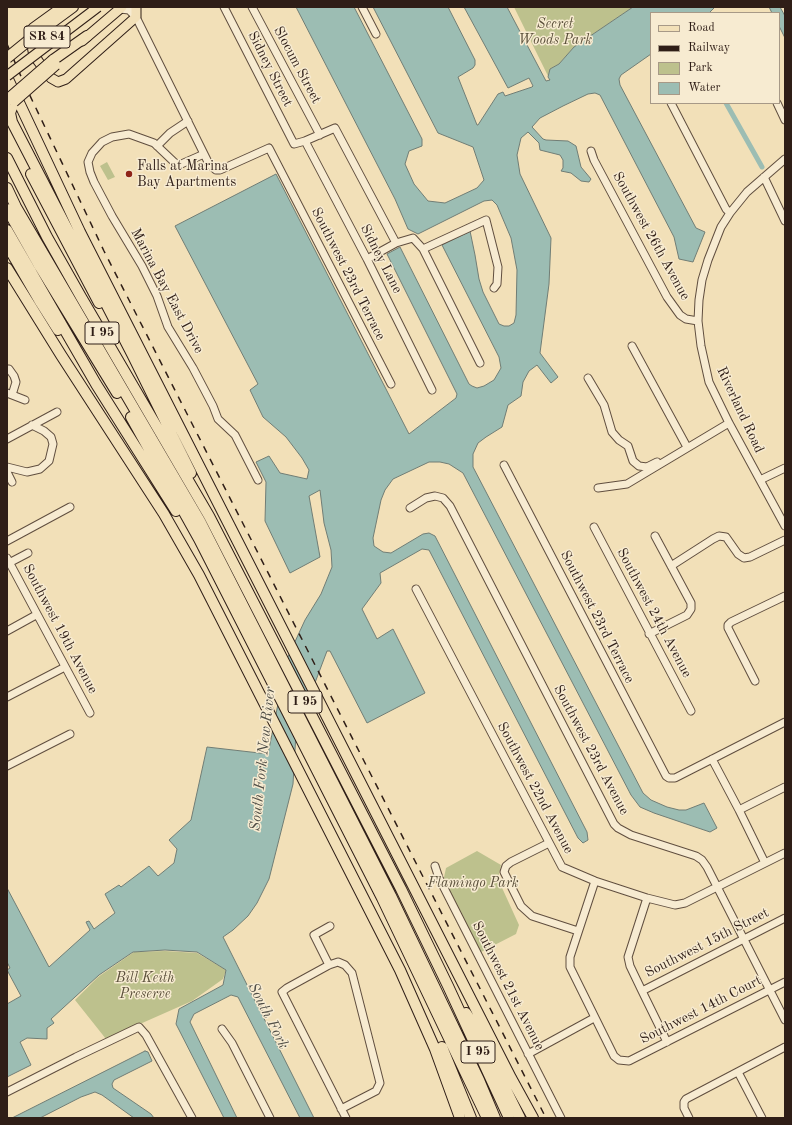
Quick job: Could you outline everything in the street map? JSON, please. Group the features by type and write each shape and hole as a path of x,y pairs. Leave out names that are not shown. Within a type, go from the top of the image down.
{"highway":[{"path":"7,58 73,7"},
{"path":"87,36 54,62 9,103 12,122 147,384 186,462 203,504"},
{"path":"7,77 71,214 511,1078 533,1118"},
{"path":"7,125 52,216 94,294 147,384"},
{"name":"I 95","path":"7,158 81,297 203,504 192,539 210,562 382,898 487,1118"},
{"path":"7,168 26,208 75,295 194,496 198,522"},
{"path":"7,188 24,221 198,522 292,701 391,896 479,1080 495,1118"},
{"name":"I 95","path":"7,209 44,274 116,392 198,522 398,890 448,986 509,1118"},
{"path":"7,230 12,245 96,384 152,471 198,522"},
{"path":"7,268 52,342 167,518 207,590 400,970 436,1049 460,1118"},
{"path":"7,278 36,324 52,342"},
{"path":"398,890 504,1118"},
{"path":"400,970 416,994 438,1039 471,1118"},
{"path":"448,986 474,1025 520,1118"},
{"path":"511,1078 528,1118"},
{"path":"472,1084 481,1118"}],"main road":[{"path":"62,7 33,28 30,34 33,51 38,61 44,71 58,82 66,80 136,17 136,7"},
{"name":"SR 84","path":"7,69 89,7"},
{"path":"7,77 98,7"},
{"name":"SR 84","path":"87,36 121,8"}],"street":[{"name":"Sidney Street","path":"224,7 294,144 305,142"},
{"name":"Slocum Street","path":"252,7 320,135"},
{"path":"362,7 376,34"},
{"path":"121,8 129,10 136,17 188,121 202,155"},
{"path":"672,104 726,209 730,213"},
{"path":"777,104 785,120"},
{"path":"157,146 170,133 188,121"},
{"path":"305,142 335,128 396,243"},
{"name":"Marina Bay East Drive","path":"202,155 179,165 154,143 129,134 112,137 102,142 92,153 88,162 90,172 112,216 142,266 168,327 214,406 218,419 235,435 258,480"},
{"name":"Sidney Lane","path":"305,142 367,259 432,390"},
{"name":"Southwest 23rd Terrace","path":"202,155 216,170 220,170 269,148 391,384"},
{"name":"Southwest 26th Avenue","path":"591,151 594,160 667,297 680,315 686,319 698,321"},
{"name":"Riverland Road","path":"785,159 747,192 730,213 714,242 702,280 698,321 701,346 709,382 729,423 785,526"},
{"path":"764,177 785,221"},
{"path":"423,249 486,220 498,267 497,284 494,288"},
{"path":"367,259 396,243 413,238 423,249 480,363"},
{"path":"632,346 687,447"},
{"path":"7,368 14,376 16,382 9,394 25,400"},
{"path":"588,378 604,405 612,432 619,440 628,446 633,461 639,466 647,467 672,456"},
{"path":"7,439 57,412"},
{"path":"598,488 627,484 729,423"},
{"path":"7,467 27,472 40,469 49,461 53,444 51,437 32,426"},
{"name":"Southwest 23rd Terrace","path":"504,465 666,776 669,778 675,778 712,759"},
{"path":"760,480 785,468"},
{"path":"7,472 12,482"},
{"name":"Southwest 23rd Avenue","path":"410,508 426,498 435,496 442,498 450,506 614,824 631,835 696,856 702,860 744,938 785,1020"},
{"path":"7,541 70,507"},
{"name":"Southwest 24th Avenue","path":"594,527 649,634 691,711"},
{"path":"649,634 687,615 691,609 691,603 655,536"},
{"path":"671,566 719,536 726,537 738,554 744,558 750,557 785,540"},
{"path":"8,562 28,553"},
{"name":"Southwest 19th Avenue","path":"8,562 36,615 42,622 90,713"},
{"name":"Southwest 22nd Avenue","path":"416,589 562,867 596,881 647,898 675,905 685,903 785,853"},
{"path":"755,681 728,628 728,625 731,622 785,596"},
{"path":"7,631 36,615"},
{"path":"7,697 65,667"},
{"path":"765,863 712,759 785,722"},
{"path":"7,766 70,734"},
{"path":"739,810 785,787"},
{"path":"549,843 511,862 506,866 504,872 521,906 532,916 578,931"},
{"name":"Southwest 21st Avenue","path":"436,866 439,878 561,1118"},
{"path":"528,1054 594,1018 570,967 570,957 596,881"},
{"path":"647,898 628,957 630,966 667,1042"},
{"name":"Southwest 15th Street","path":"642,992 785,918"},
{"path":"329,965 314,935 330,926"},
{"path":"342,1109 376,1091 380,1083 362,1007 352,973 345,965 338,962 329,965 282,992 346,1118"},
{"name":"Southwest 14th Court","path":"594,1018 614,1056 619,1060 629,1060 785,982"},
{"path":"7,1092 76,1057 139,1028 146,1035 192,1118"},
{"path":"222,1028 232,1043 270,1118"},
{"path":"689,1118 684,1108 684,1102 686,1099 785,1047"},
{"path":"738,1072 762,1118"}],"green space":[{"name":"Secret Woods Park","path":"514,7 633,7 574,47 559,64 550,69 548,76"},
{"path":"107,162 115,177 108,180 100,166"},
{"name":"Flamingo Park","path":"477,851 501,865 498,879 519,925 516,934 479,953 443,882 446,868"},
{"name":"Bill Keith Preserve","path":"165,951 197,953 226,970 223,979 192,1001 106,1039 75,1000 98,977 134,952"}],"water":[{"name":"South Fork New River","path":"296,7 354,7 422,139 422,146 409,151 405,164 414,184 428,201 445,203 477,188 484,180 473,147 438,133 373,7 448,7 475,60 475,65 473,68 458,77 478,125 498,94 503,92 505,96 533,86 529,78 508,88 464,7 507,7 546,81 550,80 548,77 550,69 559,64 574,47 633,7 715,7 710,12 650,12 650,55 621,75 619,79 620,85 696,228 705,232 693,262 679,259 674,237 600,95 595,93 588,94 540,118 532,127 543,139 568,141 576,146 581,167 591,179 589,182 581,181 571,173 561,171 563,168 563,160 560,155 540,150 539,143 528,132 521,138 517,155 520,174 551,238 549,284 540,353 558,377 551,383 537,365 529,371 523,382 521,396 508,405 502,427 478,443 473,454 473,467 643,793 651,800 667,807 679,810 686,810 704,803 717,828 710,832 640,807 631,795 463,473 449,464 429,462 393,479 385,490 381,500 373,538 374,546 383,552 391,553 423,534 429,533 435,536 587,832 588,840 583,843 578,838 429,550 422,549 380,573 381,583 362,609 377,639 393,629 425,693 367,723 330,651 327,651 296,733 293,784 269,879 257,903 248,916 223,937 314,1118 300,1118 238,997 231,995 194,1014 190,1022 237,1118 224,1118 176,1024 179,1009 223,985 226,970 197,952 165,950 133,952 99,975 51,1019 54,1023 47,1028 47,1039 27,1038 20,1042 31,1065 7,1077 7,1004 21,996 7,970 10,968 7,962 7,888 49,967 90,930 86,922 89,921 94,929 115,913 105,894 119,885 121,887 149,866 158,876 174,863 177,849 169,840 191,820 207,747 268,754 287,659 305,620 321,594 332,567 331,550 324,523 320,490 309,496 320,557 290,573 265,521 266,482 256,462 269,456 280,473 307,479 309,470 286,437 263,417 250,390 258,384 175,226 276,174 409,434 456,398 457,394 387,254 400,247 469,384 477,388 494,380 501,368 499,357 442,245 470,231 479,279 483,292 499,324 504,326 509,326 514,323 516,315 517,270 511,238 497,205 492,200 484,201 418,234 408,229 395,199"},
{"path":"769,7 780,7 785,16 785,38 780,28 780,12 772,12"},
{"path":"145,1051 148,1052 152,1061 114,1080 112,1084 113,1088 151,1114 154,1118 134,1118 102,1095 95,1092 81,1097 40,1118 12,1118"}],"waterway":[{"path":"727,104 762,167"}],"railway":[{"path":"7,44 23,81 104,251 546,1118"}],"place":[{"name":"Falls at Marina Bay Apartments","path":"129,174"}],"water label":[{"name":"South Fork","path":"268,1016"}]}
